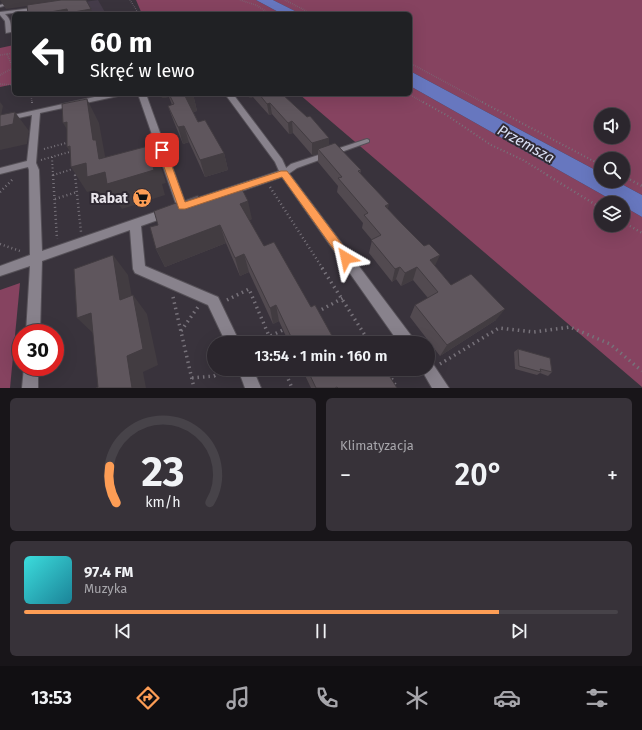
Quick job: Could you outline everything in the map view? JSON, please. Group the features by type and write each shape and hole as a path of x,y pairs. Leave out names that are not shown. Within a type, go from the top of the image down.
{"street":[{"path":"0,6 13,1 23,0"},
{"path":"1,13 45,7"},
{"path":"1,13 8,20 8,32"},
{"path":"0,120 109,96"},
{"path":"143,96 182,207"},
{"path":"231,96 280,161 284,173 403,336"},
{"path":"33,324 36,258 34,170 32,158 36,112"},
{"path":"0,170 32,158"},
{"path":"0,270 284,173"},
{"path":"135,224 139,269 213,301 230,336"},
{"path":"30,388 31,376"},
{"path":"248,376 253,388"},
{"path":"433,376 442,388"}],"lane":[{"path":"284,173 294,166 367,141"}],"path":[{"path":"130,0 138,12"},
{"path":"240,0 256,5 267,12"},
{"path":"284,0 308,12"},
{"path":"0,55 12,53"},
{"path":"7,54 12,66"},
{"path":"412,64 594,161"},
{"path":"0,75 12,69"},
{"path":"0,84 12,85"},
{"path":"412,96 448,116 491,145 523,160 594,204"},
{"path":"71,136 74,157"},
{"path":"32,158 72,142"},
{"path":"32,158 52,158 73,152"},
{"path":"52,158 58,250"},
{"path":"74,163 82,242"},
{"path":"53,175 80,167"},
{"path":"265,179 343,298 366,336"},
{"path":"630,180 642,186"},
{"path":"55,199 77,192"},
{"path":"630,226 642,233"},
{"path":"171,282 194,388"},
{"path":"215,305 249,289 270,336"},
{"path":"319,319 315,313 343,298"},
{"path":"181,331 194,312"},
{"path":"272,336 289,326"},
{"path":"435,366 499,328 534,332 570,327 610,344 642,371"},
{"path":"192,378 214,376"},
{"path":"287,376 292,388"},
{"path":"390,376 397,388"}],"shaded area":[{"path":"98,0 105,12 16,12"},
{"path":"136,0 256,0 278,12 141,12"},
{"path":"273,0 642,0 642,195 629,188 630,152 594,152 594,169 412,72 412,12 297,12"},
{"path":"12,45 12,84 0,87 0,48"},
{"path":"412,87 605,196 594,196 594,232 630,232 630,210 642,217 642,387 301,96 412,96"},
{"path":"20,283 16,324 12,324 12,367 10,388 0,388 0,290"}],"water":[{"path":"256,0 273,0 297,12 278,12"},
{"name":"Przemsza","path":"412,72 594,169 594,188 629,188 642,195 642,217 630,210 630,196 605,196 412,87"}],"building":[{"path":"61,0 86,0 91,9 74,12 68,12 67,9 50,12 28,12 27,5"},
{"path":"170,96 185,96 198,122 205,120 224,153 200,160 184,126 178,127 168,106 174,104"},
{"path":"261,96 284,96 307,117 310,116 329,138 312,143 292,121 288,123 270,103 267,104"},
{"path":"87,99 93,140 96,140 99,159 152,145 156,158 151,159 154,170 107,184 105,172 87,177 86,163 71,167 70,146 67,147 67,122 63,123 62,104"},
{"path":"15,112 13,124 0,127 0,115"},
{"path":"335,143 361,170 358,171 389,204 385,206 424,246 429,244 440,255 430,260 451,285 471,274 505,309 447,345 415,305 438,292 417,267 405,273 400,267 395,269 371,240 381,235 364,215 368,213 338,178 342,177 318,149"},
{"path":"242,189 248,201 240,204 264,246 274,242 311,307 315,305 332,336 291,336 276,305 270,308 244,254 235,258 220,225 156,249 150,227 158,225 154,211 198,195 202,203"},
{"path":"113,255 120,300 133,295 143,349 127,356 132,388 96,388 98,387 91,313 77,318 74,269"},
{"path":"518,349 550,358 552,372 540,369 541,372 519,366"},
{"path":"310,376 389,376 397,388 337,387 316,388"}],"place":[{"name":"Rabat","path":"142,198"}],"route":[{"path":"162,150 182,207 284,173 346,258"}]}
